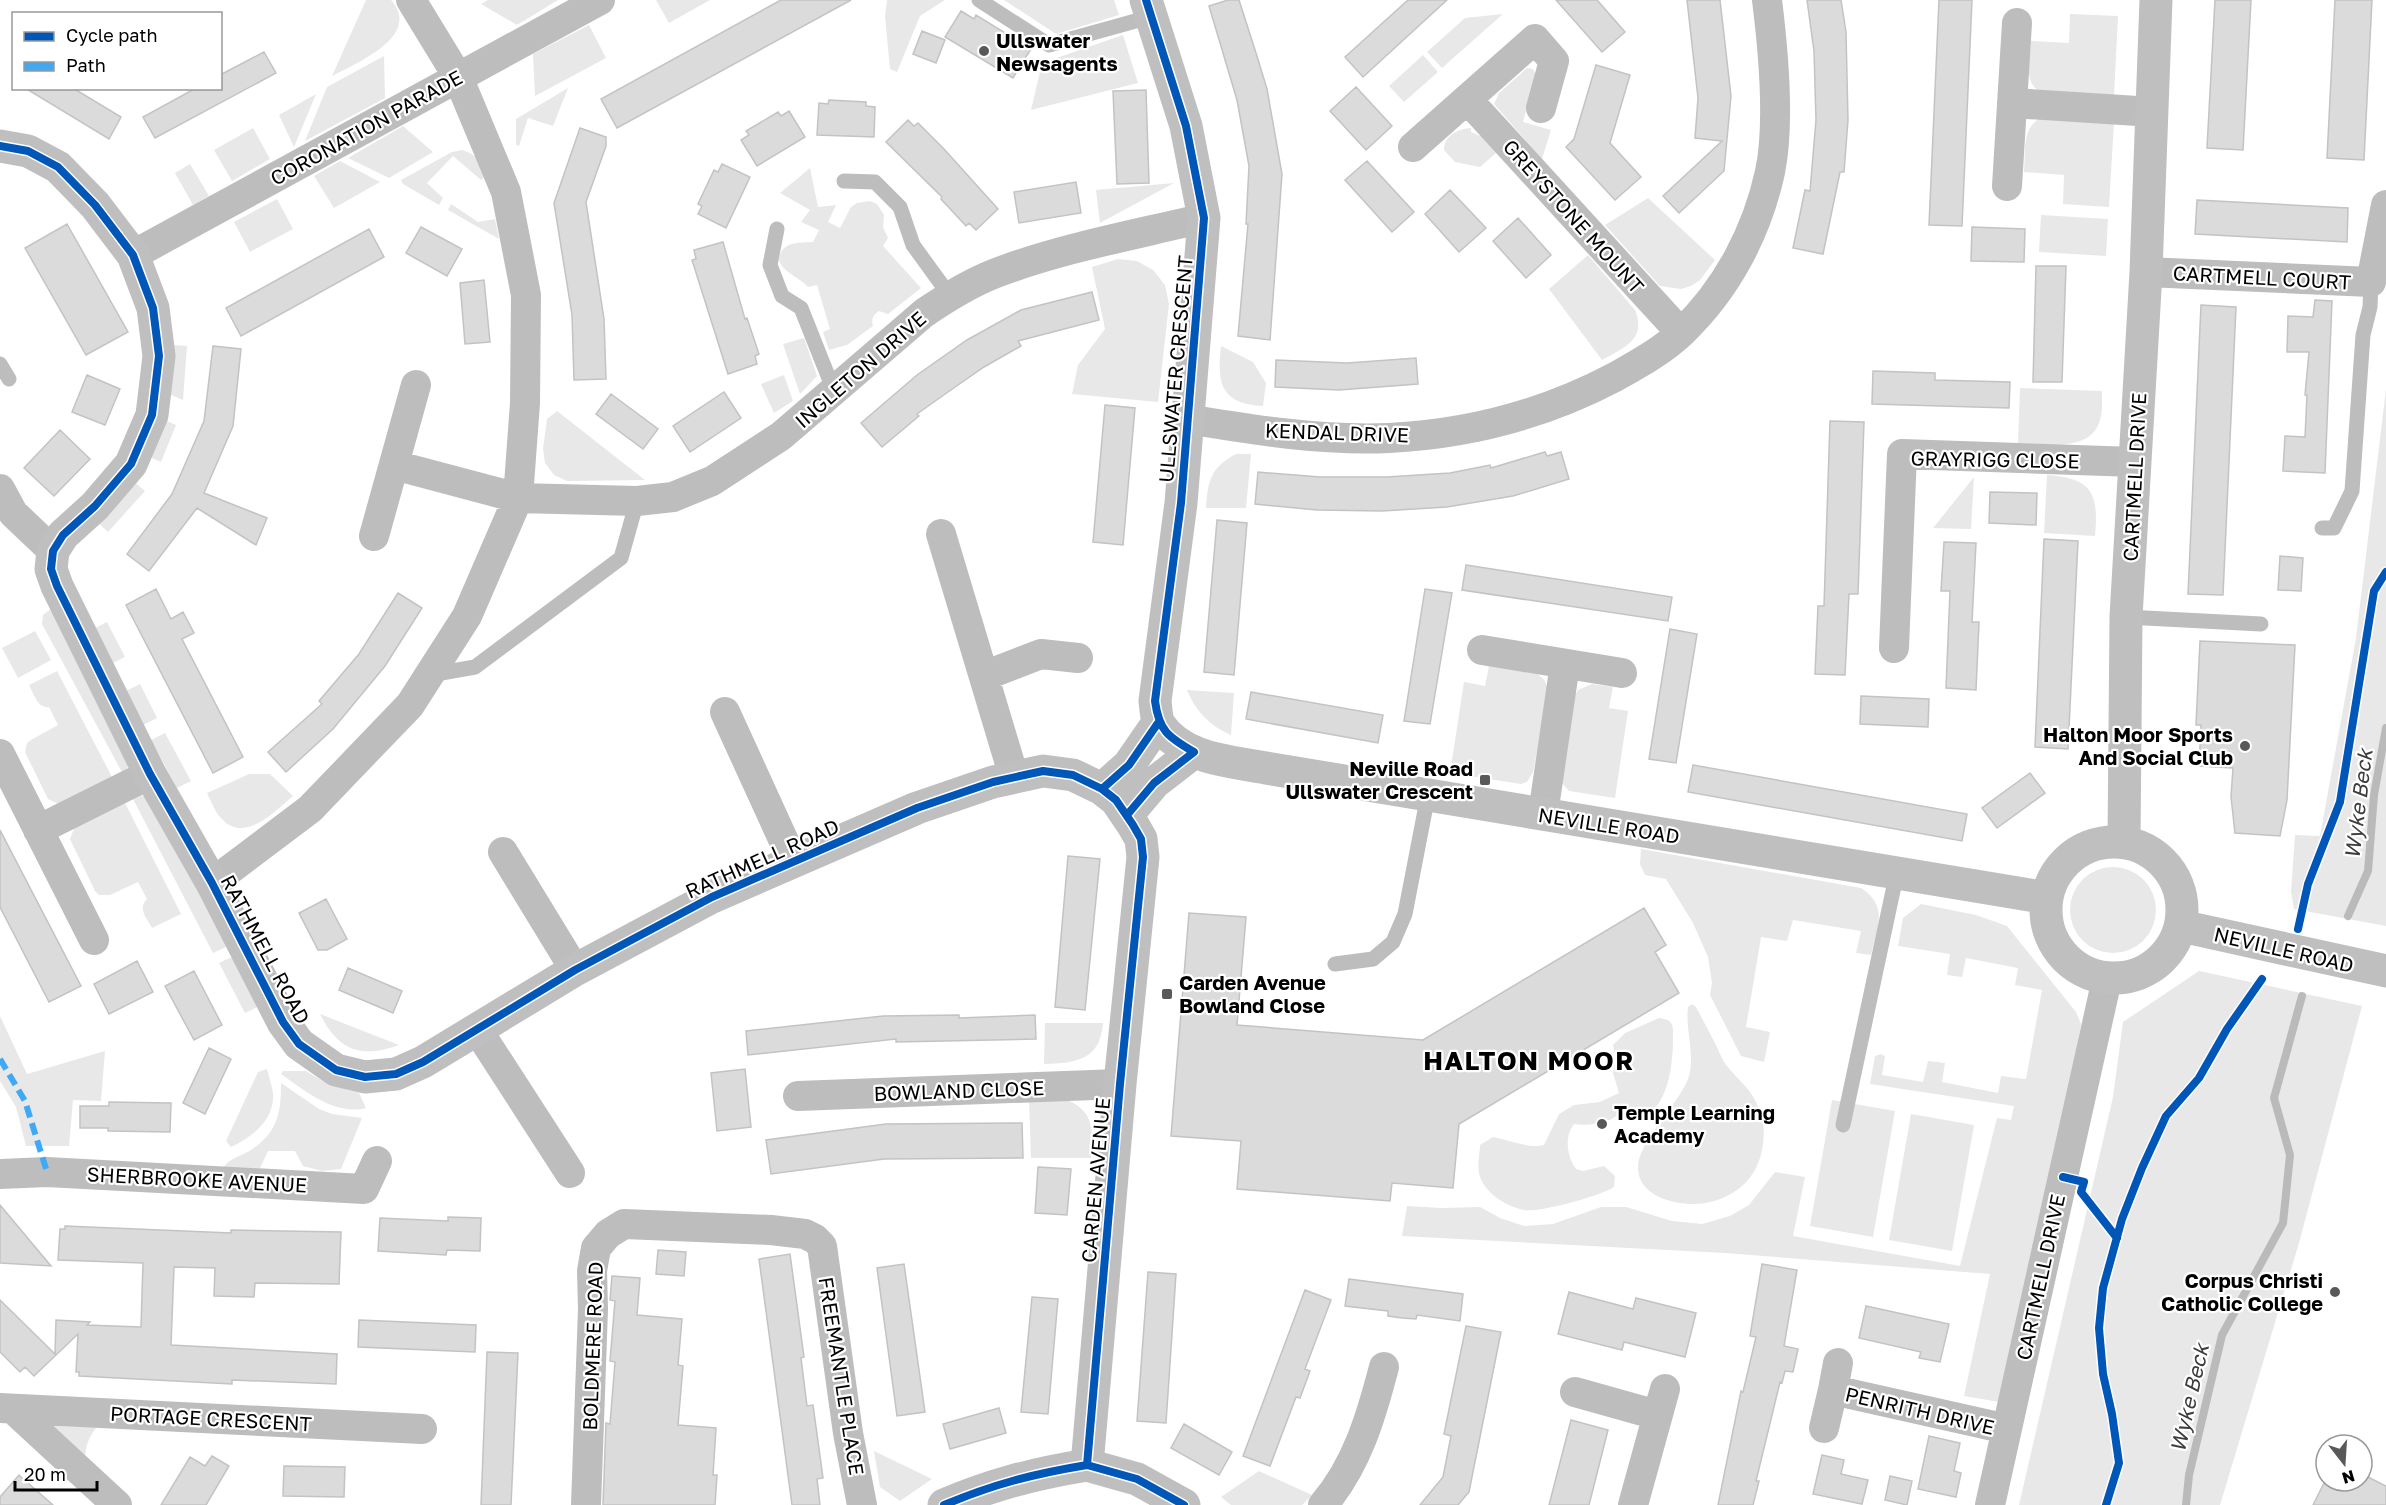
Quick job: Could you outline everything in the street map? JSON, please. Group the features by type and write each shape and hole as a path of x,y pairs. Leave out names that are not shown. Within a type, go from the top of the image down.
{"street":[{"path":"212,883 310,809 410,705 467,616 518,498 525,403 526,295 506,192 458,77 411,0"},
{"name":"CORONATION PARADE","path":"133,255 600,0"},
{"name":"KENDAL DRIVE","path":"1187,419 1303,435 1389,438 1464,430 1537,412 1596,387 1644,362 1681,333 1708,304 1733,269 1755,224 1770,170 1774,115 1771,29 1767,0"},
{"name":"CARTMELL DRIVE","path":"2124,842 2126,617 2146,272 2157,0"},
{"name":"ULLSWATER CRESCENT","path":"1148,8 1186,126 1204,218 1180,503 1155,701 1175,738"},
{"path":"2007,186 2017,23"},
{"path":"1413,147 1535,39 1554,61 1541,108"},
{"name":"GREYSTONE MOUNT","path":"1467,99 1681,333"},
{"path":"2012,103 2153,112"},
{"path":"0,146 28,151 58,167 95,205 133,255 153,308 159,357 152,415 131,464 95,506 63,535 54,551 13,513 0,489"},
{"name":"CARTMELL COURT","path":"2146,272 2372,282 2386,205"},
{"name":"INGLETON DRIVE","path":"394,465 518,498 638,501 673,497 712,481 782,436 924,313 950,296 994,274 1044,257 1204,218"},
{"path":"374,536 416,385"},
{"name":"GRAYRIGG CLOSE","path":"1894,648 1902,454 2134,462"},
{"path":"941,534 1014,777"},
{"name":"RATHMELL ROAD","path":"54,551 51,569 57,586 150,774 212,883 283,1022 299,1044 336,1070 365,1077 396,1074 423,1062 575,970 712,897 917,808 1014,777 1043,771 1073,775 1115,801"},
{"path":"1482,650 1622,673"},
{"path":"984,676 1041,654 1078,658"},
{"path":"1543,814 1565,664"},
{"path":"725,712 793,861"},
{"path":"1115,801 1129,765 1175,738"},
{"path":"1115,801 1154,783 1175,738"},
{"name":"NEVILLE ROAD","path":"1175,738 1223,760 2047,898"},
{"path":"0,754 94,940"},
{"path":"38,830 150,774"},
{"name":"CARDEN AVENUE","path":"1087,1466 1120,1084 1143,857 1141,839 1115,801"},
{"path":"2124,842 2145,849 2164,863 2177,881 2183,903 2181,926 2173,946 2154,966 2126,978 2107,979 2084,972 2065,959 2052,939 2046,916 2047,898 2053,878 2066,861 2083,849 2103,843 2124,842"},
{"path":"503,852 575,970"},
{"name":"NEVILLE ROAD","path":"2181,926 2386,971"},
{"name":"CARTMELL DRIVE","path":"1990,1505 2107,979"},
{"path":"477,1029 570,1173"},
{"name":"BOWLAND CLOSE","path":"798,1096 1120,1084"},
{"name":"SHERBROOKE AVENUE","path":"0,1174 59,1172 364,1189 377,1161"},
{"name":"BOLDMERE ROAD","path":"586,1505 593,1309 592,1271 596,1248 608,1234 624,1224 771,1230 805,1234 822,1246"},
{"name":"FREEMANTLE PLACE","path":"822,1246 848,1432 862,1505"},
{"path":"1323,1505 1338,1486 1358,1452 1372,1414 1384,1367"},
{"name":"PENRITH DRIVE","path":"1824,1428 1836,1376 2007,1429"},
{"path":"1575,1392 1661,1402 1633,1505"},
{"path":"7,1408 117,1505"},
{"name":"PORTAGE CRESCENT","path":"7,1408 422,1430"},
{"path":"944,1505 987,1487 1040,1473 1087,1466 1137,1479 1184,1505"}],"lane":[{"path":"980,0 1049,45 1148,8"},
{"path":"844,181 875,182 900,207 913,245 950,296"},
{"path":"777,229 770,265 782,296 801,308 834,391"},
{"path":"2322,528 2334,528 2352,491 2363,335 2370,307 2372,282"},
{"path":"0,364 9,379"},
{"path":"429,676 475,667 621,558 638,501"},
{"path":"2126,617 2261,624"},
{"path":"1335,964 1373,959 1393,942 1405,914 1428,795"},
{"path":"1843,1125 1897,872"}],"shaded area":[{"path":"366,0 391,0 399,13 399,25 393,36 382,47 332,76"},
{"path":"488,0 558,0 517,25 481,4"},
{"path":"656,0 710,0 669,23"},
{"path":"887,0 945,0 920,16 897,72 890,69 885,16"},
{"path":"1004,0 1114,0 1119,15 1056,34"},
{"path":"1503,14 1442,68 1427,52 1465,18"},
{"path":"2070,14 2118,16 2114,96 2039,91 2034,87 2029,75 2031,41 2069,43"},
{"path":"589,25 606,58 535,96 533,54"},
{"path":"1123,35 1138,83 1031,110 1042,63"},
{"path":"1423,55 1438,72 1404,102 1389,86"},
{"path":"384,56 385,98 305,141 327,87"},
{"path":"1527,68 1533,69 1536,75 1523,122 1551,130 1542,159 1494,104 1499,93"},
{"path":"568,88 553,126 528,118 519,146 516,145 516,119"},
{"path":"316,94 294,147 279,115"},
{"path":"2042,118 2114,122 2109,207 2063,204 2064,175 2024,172 2028,133 2035,122"},
{"path":"403,126 433,152 389,178 348,158"},
{"path":"253,128 270,159 232,181 214,150"},
{"path":"1471,128 1471,132 1483,137 1496,153 1480,167 1455,162 1444,150 1449,137 1461,130"},
{"path":"462,150 477,159 486,175 481,180 453,156 427,183 443,198 439,205 403,184 401,180 452,152"},
{"path":"340,161 380,182 334,208 314,176"},
{"path":"190,164 209,196 193,205 175,173"},
{"path":"810,168 818,207 836,205 828,222 840,228 851,207 857,203 870,201 877,204 884,215 883,227 888,238 883,246 921,288 888,314 879,311 872,319 873,326 847,345 829,350 823,332 830,329 817,285 808,287 787,271 779,260 780,254 787,246 813,242 819,230 801,222 810,210 780,193"},
{"path":"1174,183 1100,223 1096,190"},
{"path":"1648,198 1715,260 1700,280 1691,286 1681,289 1660,286 1605,225"},
{"path":"277,199 293,229 250,252 234,222"},
{"path":"451,204 478,222 495,219 499,239 448,210"},
{"path":"2041,215 2108,219 2106,256 2039,252"},
{"path":"1588,255 1635,310 1638,320 1636,335 1631,341 1602,360 1549,289"},
{"path":"1118,259 1137,261 1153,270 1165,285 1169,304 1158,402 1072,394 1078,365 1105,329 1092,267"},
{"path":"804,338 817,376 800,394 783,344"},
{"path":"173,345 187,346 183,400 169,394"},
{"path":"1221,346 1253,362 1266,383 1263,406 1238,401 1224,389 1220,371"},
{"path":"784,375 793,401 774,413 761,384"},
{"path":"2020,388 2102,391 2102,411 2099,423 2085,439 2075,443 2052,445 2018,443"},
{"path":"2386,389 2386,926 2294,909 2291,892 2295,835 2320,836 2356,638"},
{"path":"557,411 645,480 567,481 554,475 545,463 543,449 547,419"},
{"path":"162,419 176,425 161,462 147,456"},
{"path":"1236,454 1251,454 1246,508 1206,508 1212,476 1227,459"},
{"path":"2047,475 2074,480 2083,484 2089,491 2096,509 2095,536 2044,533"},
{"path":"1974,477 1971,529 1933,528"},
{"path":"132,480 145,491 108,532 96,521"},
{"path":"52,608 130,764 123,774 42,624 43,615"},
{"path":"107,622 125,657 111,664 93,629"},
{"path":"35,631 51,660 18,678 2,648"},
{"path":"1489,666 1537,674 1544,680 1547,687 1548,693 1533,772 1527,782 1521,784 1450,773 1464,682 1485,686"},
{"path":"57,671 113,779 60,805 48,799 25,752 27,743 58,725 49,707 39,703 29,685"},
{"path":"140,684 157,718 143,725 126,691"},
{"path":"1592,684 1613,687 1609,708 1628,711 1615,798 1569,791 1561,782 1574,697 1578,690"},
{"path":"1187,690 1234,693 1231,735 1204,717 1194,705"},
{"path":"165,733 191,781 177,788 151,740"},
{"path":"249,774 270,774 293,796 259,823 239,828 221,818 207,793"},
{"path":"141,795 153,801 228,946 213,953 133,799"},
{"path":"124,801 181,914 152,928 143,910 147,899 138,882 110,895 99,895 70,839 75,826"},
{"path":"1641,849 1861,888 1870,895 1878,910 1878,927 1871,955 1856,953 1861,931 1793,920 1787,941 1761,937 1746,1027 1770,1032 1764,1062 1741,1056 1710,995 1712,983 1708,957 1693,923 1666,879 1645,875 1640,864"},
{"path":"2113,867 2129,871 2143,880 2152,894 2156,910 2152,926 2143,940 2129,949 2113,953 2097,949 2083,940 2074,926 2070,910 2074,894 2083,880 2097,871"},
{"path":"1921,904 1976,915 2007,926 2076,1012 2081,1024 2034,1277 1999,1402 1964,1396 1990,1274 1725,1253 1402,1236 1407,1206 1480,1207 1500,1218 1524,1226 1553,1224 1601,1207 1626,1207 1672,1221 1702,1224 1730,1216 1749,1205 1775,1172 1805,1177 1793,1236 1960,1266 1997,1118 2011,1120 2014,1106 1870,1084 1875,1056 1881,1054 1885,1056 1882,1075 1923,1082 1928,1061 1945,1063 1942,1082 1998,1093 2001,1076 2026,1079 2042,990 2015,985 2018,968 1966,958 1962,977 1947,975 1950,954 1898,946 1903,918"},
{"path":"234,956 260,1006 245,1013 219,963"},
{"path":"2199,971 2362,1006 2299,1243 2220,1505 2019,1505 2113,1097 2123,1022"},
{"path":"1692,1004 1696,1007 1725,1063 1755,1099 1764,1133 1757,1165 1739,1189 1713,1201 1698,1204 1667,1200 1656,1195 1644,1185 1638,1169 1639,1159 1650,1136 1676,1101 1688,1079 1691,1053 1687,1016 1688,1007"},
{"path":"320,1014 399,1045 373,1051 352,1048 334,1036"},
{"path":"0,1016 27,1074 105,1051 101,1101 73,1100 69,1146 26,1146 16,1107 0,1081"},
{"path":"1659,1018 1670,1022 1673,1037 1670,1072 1663,1095 1657,1105 1640,1121 1628,1116 1624,1111 1603,1122 1588,1125 1574,1124 1569,1135 1570,1158 1576,1169 1583,1171 1604,1166 1615,1176 1614,1187 1569,1203 1532,1210 1510,1205 1490,1192 1479,1173 1480,1145 1493,1137 1525,1145 1544,1145 1559,1114 1574,1105 1600,1102 1619,1093 1613,1073 1616,1058 1613,1045 1625,1033"},
{"path":"1045,1023 1103,1023 1097,1045 1085,1057 1067,1062 1044,1064"},
{"path":"267,1069 273,1093 270,1111 254,1133 231,1147 226,1141 258,1072"},
{"path":"283,1071 306,1071 326,1083 359,1093 366,1108 354,1110 332,1105 300,1088 281,1074"},
{"path":"281,1083 319,1109 332,1114 362,1118 341,1169 322,1171 303,1166 295,1151 268,1151 260,1168 223,1168 232,1159 260,1143 272,1129 279,1113"},
{"path":"1058,1097 1078,1106 1089,1119 1092,1136 1091,1158 1031,1158 1029,1099"},
{"path":"1832,1100 1895,1111 1873,1237 1810,1226"},
{"path":"1911,1114 1974,1125 1952,1251 1889,1240"},
{"path":"40,1421 100,1423 88,1441 85,1462"},
{"path":"874,1451 932,1479 900,1501 880,1487"},
{"path":"1259,1471 1312,1495 1302,1505 1231,1505 1221,1497"}],"building":[{"path":"781,0 851,0 617,128 601,99"},
{"path":"1228,0 1239,0 1256,53 1267,89 1282,174 1270,340 1238,336 1248,224 1246,224 1249,166 1237,100 1209,6"},
{"path":"1408,0 1447,0 1363,77 1345,57"},
{"path":"1556,0 1597,0 1625,32 1602,52"},
{"path":"1687,0 1720,0 1731,96 1724,171 1679,213 1663,196 1722,141 1695,138 1698,98"},
{"path":"1807,0 1841,0 1846,32 1848,120 1844,172 1840,172 1823,254 1793,248 1805,190 1810,191 1816,120 1814,51"},
{"path":"1939,0 1972,0 1962,226 1929,225"},
{"path":"2215,0 2251,0 2243,150 2207,148"},
{"path":"2335,0 2372,0 2364,160 2327,158"},
{"path":"961,11 974,19 976,15 1031,49 1013,78 945,37"},
{"path":"922,31 945,40 936,63 913,54"},
{"path":"264,52 276,73 155,138 143,117 192,90 222,90 222,74"},
{"path":"1596,65 1630,75 1610,143 1641,177 1615,200 1566,147 1574,139"},
{"path":"1356,87 1392,126 1366,150 1330,111"},
{"path":"28,90 76,90 121,117 109,139"},
{"path":"1146,90 1149,183 1117,184 1113,91"},
{"path":"829,100 866,102 866,106 875,107 874,137 817,135 819,103 828,104"},
{"path":"789,111 805,137 757,166 741,140 749,135 746,131 778,112 781,116"},
{"path":"908,120 914,126 918,123 998,209 976,230 969,223 966,226 941,199 942,197 886,142"},
{"path":"580,128 606,137 606,146 586,202 604,319 606,379 574,380 572,315 554,203"},
{"path":"1367,161 1414,212 1392,232 1345,180"},
{"path":"722,164 750,177 726,228 698,214 702,206 698,204 714,170 718,172"},
{"path":"1076,182 1081,213 1019,223 1014,192"},
{"path":"1450,190 1486,228 1459,252 1425,214"},
{"path":"2197,200 2348,208 2347,242 2195,234"},
{"path":"1518,218 1551,255 1526,278 1493,241"},
{"path":"67,224 128,332 86,355 25,248"},
{"path":"421,227 462,249 447,276 406,253"},
{"path":"1972,227 2025,229 2024,262 1971,261"},
{"path":"369,229 384,257 241,336 226,308"},
{"path":"723,242 745,319 747,318 759,354 755,356 757,364 728,374 692,260 696,259 694,250"},
{"path":"2036,266 2066,266 2062,382 2033,382"},
{"path":"484,280 490,342 465,344 460,283"},
{"path":"1092,292 1099,320 1018,341 1021,346 984,367 917,414 919,416 882,447 861,423 917,375 967,340 1021,310"},
{"path":"2315,300 2332,301 2325,473 2283,471 2285,436 2305,437 2307,395 2305,395 2309,352 2287,352 2288,316 2313,317"},
{"path":"2201,305 2236,307 2223,595 2188,594"},
{"path":"213,346 241,349 233,426 204,493 267,518 256,545 197,508 149,571 127,554 172,494 204,421"},
{"path":"1416,358 1418,384 1339,390 1275,387 1276,360 1347,363"},
{"path":"1873,371 1935,373 1935,380 2010,382 2009,408 1872,404"},
{"path":"87,375 120,389 105,425 72,412"},
{"path":"724,392 741,418 690,452 673,426"},
{"path":"611,394 658,429 643,449 596,414"},
{"path":"1105,405 1135,408 1123,545 1093,542"},
{"path":"1830,421 1864,422 1858,594 1849,594 1845,675 1815,674 1818,606 1824,606"},
{"path":"60,430 90,459 54,496 24,468"},
{"path":"1545,452 1547,456 1561,452 1569,479 1513,496 1447,507 1382,511 1317,510 1255,504 1258,472 1320,477 1387,477 1450,473 1490,465 1491,468"},
{"path":"1990,492 2037,493 2036,525 1989,523"},
{"path":"1217,520 1247,523 1234,675 1204,672"},
{"path":"2044,539 2078,541 2068,749 2035,747"},
{"path":"1944,542 1976,543 1972,622 1979,622 1976,690 1946,688 1950,591 1941,591"},
{"path":"2280,556 2303,558 2301,591 2278,590"},
{"path":"1466,565 1672,597 1668,621 1462,590"},
{"path":"156,589 171,619 183,612 194,633 182,639 243,757 213,773 126,605"},
{"path":"1425,589 1452,593 1430,724 1404,721"},
{"path":"398,593 422,608 385,666 333,729 286,772 268,752 322,704 319,701 359,654"},
{"path":"1670,629 1697,634 1676,763 1649,759"},
{"name":"Halton Moor Sports And Social Club","path":"2200,641 2295,645 2287,800 2280,836 2235,833 2231,797 2233,768 2199,766 2201,725 2196,725"},
{"path":"1251,692 1383,715 1378,743 1246,719"},
{"path":"1861,696 1929,699 1928,727 1860,724"},
{"path":"1693,765 1967,814 1962,841 1688,792"},
{"path":"2030,773 2045,793 1997,828 1982,808"},
{"path":"0,830 81,986 49,1002 0,907"},
{"path":"1068,856 1100,859 1085,1010 1055,1007"},
{"path":"326,899 347,939 327,950 318,950 299,913"},
{"path":"1644,908 1666,945 1655,952 1679,993 1459,1124 1453,1188 1392,1183 1390,1201 1237,1189 1241,1141 1171,1136 1189,913 1246,917 1237,1025 1423,1040"},
{"path":"137,961 153,992 109,1014 94,984"},
{"path":"348,968 402,991 393,1013 339,990"},
{"path":"194,971 222,1025 194,1040 165,986"},
{"path":"959,1015 959,1018 1035,1015 1036,1039 896,1042 896,1039 748,1055 746,1031 883,1016"},
{"path":"209,1048 231,1059 205,1114 183,1103"},
{"path":"745,1069 751,1127 717,1131 711,1073"},
{"path":"109,1102 171,1103 170,1132 80,1128 80,1106 109,1106"},
{"path":"1022,1123 1023,1158 884,1159 771,1174 766,1140 886,1124"},
{"path":"1038,1167 1071,1169 1067,1215 1035,1213"},
{"path":"0,1205 51,1266 0,1263"},
{"path":"448,1217 481,1218 480,1251 447,1250 446,1255 378,1251 380,1218 448,1221"},
{"path":"65,1226 231,1233 231,1230 341,1232 339,1284 255,1283 254,1297 214,1296 215,1268 174,1267 171,1345 337,1354 336,1384 232,1380 232,1384 79,1376 79,1372 76,1372 78,1334 34,1376 25,1367 20,1372 0,1352 0,1300 55,1354 56,1320 90,1322 87,1325 141,1327 143,1263 58,1260 60,1229 65,1229"},
{"path":"658,1250 686,1252 684,1276 656,1274"},
{"path":"790,1254 804,1357 801,1358 807,1406 813,1405 823,1478 817,1479 820,1505 792,1505 759,1259"},
{"path":"904,1264 925,1412 897,1416 877,1268"},
{"path":"1762,1264 1797,1270 1784,1346 1798,1349 1793,1372 1785,1371 1782,1383 1780,1382 1756,1481 1759,1481 1753,1505 1718,1505 1741,1391 1743,1392 1756,1337 1750,1336"},
{"path":"1148,1272 1176,1274 1166,1423 1137,1421"},
{"path":"612,1276 640,1278 637,1315 682,1319 678,1365 683,1366 678,1425 716,1428 713,1475 717,1475 715,1505 603,1505 606,1423 610,1424 615,1362 610,1361 615,1301 610,1300"},
{"path":"1349,1279 1463,1294 1460,1321 1417,1315 1416,1319 1402,1318 1388,1316 1388,1311 1345,1306"},
{"path":"1305,1290 1331,1300 1305,1369 1310,1371 1300,1398 1296,1397 1270,1466 1243,1456"},
{"path":"1569,1292 1633,1309 1636,1298 1696,1313 1685,1357 1624,1342 1622,1350 1558,1334"},
{"path":"1032,1297 1058,1299 1048,1414 1021,1412"},
{"path":"1866,1306 1949,1324 1940,1362 1919,1358 1921,1352 1859,1338"},
{"path":"359,1320 476,1325 475,1352 358,1347"},
{"path":"1466,1326 1501,1332 1469,1492 1458,1505 1420,1505 1443,1477 1451,1436 1444,1434"},
{"path":"487,1352 518,1353 511,1505 481,1505"},
{"path":"999,1408 1006,1433 950,1449 943,1424"},
{"path":"1571,1420 1608,1430 1589,1505 1549,1505"},
{"path":"1184,1424 1232,1452 1219,1475 1171,1448"},
{"path":"1929,1436 1960,1443 1954,1471 1961,1473 1956,1497 1918,1489"},
{"path":"1822,1455 1844,1460 1841,1474 1868,1480 1862,1504 1813,1494"},
{"path":"212,1456 229,1466 206,1505 161,1505 190,1457 205,1466"},
{"path":"284,1466 345,1467 344,1497 283,1496"},
{"path":"19,1475 53,1505 0,1505 0,1497"},
{"path":"1890,1476 1912,1481 1907,1505 1885,1500"},
{"path":"2374,1480 2386,1486 2386,1505 2313,1505 2319,1493 2374,1493"}],"waterway":[{"name":"Wyke Beck","path":"2348,916 2368,871 2374,795 2386,728"},
{"name":"Wyke Beck","path":"2186,1505 2189,1475 2222,1335 2283,1223 2290,1155 2274,1098 2302,996"}],"marked path":[{"path":"0,1059 25,1101 47,1172"}],"cycle path":[{"path":"1127,815 1154,783 1194,752 1166,732 1159,720 1155,701 1181,503 1204,218 1186,126 1146,0"},
{"path":"0,146 28,151 58,167 95,205 133,255 153,308 159,356 152,415 131,464 95,506 63,535 53,551 51,569 57,586 150,774 212,883 283,1022 299,1044 336,1070 365,1077 396,1074 423,1062 575,970 712,897 917,808 993,782 1043,771 1073,775 1102,789 1116,800 1141,839 1143,857 1120,1084 1087,1465 1137,1479 1184,1505"},
{"path":"2298,929 2308,884 2340,802 2374,591 2386,572"},
{"path":"1102,789 1129,765 1158,723"},
{"path":"2106,1505 2119,1463 2103,1374 2099,1328 2103,1288 2122,1219 2166,1116 2199,1078 2227,1029 2262,979"},
{"path":"2063,1177 2084,1182 2081,1192 2117,1238"},
{"path":"944,1505 1014,1481 1087,1465"}],"place":[{"name":"Ullswater Newsagents","path":"984,51"},
{"name":"Halton Moor Sports And Social Club","path":"2245,746"},
{"name":"Neville Road Ullswater Crescent","path":"1485,780"},
{"name":"Carden Avenue Bowland Close","path":"1167,994"},
{"name":"Temple Learning Academy","path":"1602,1124"},
{"name":"Corpus Christi Catholic College","path":"2335,1292"}],"district":[{"name":"HALTON MOOR","path":"1529,1060"}]}
